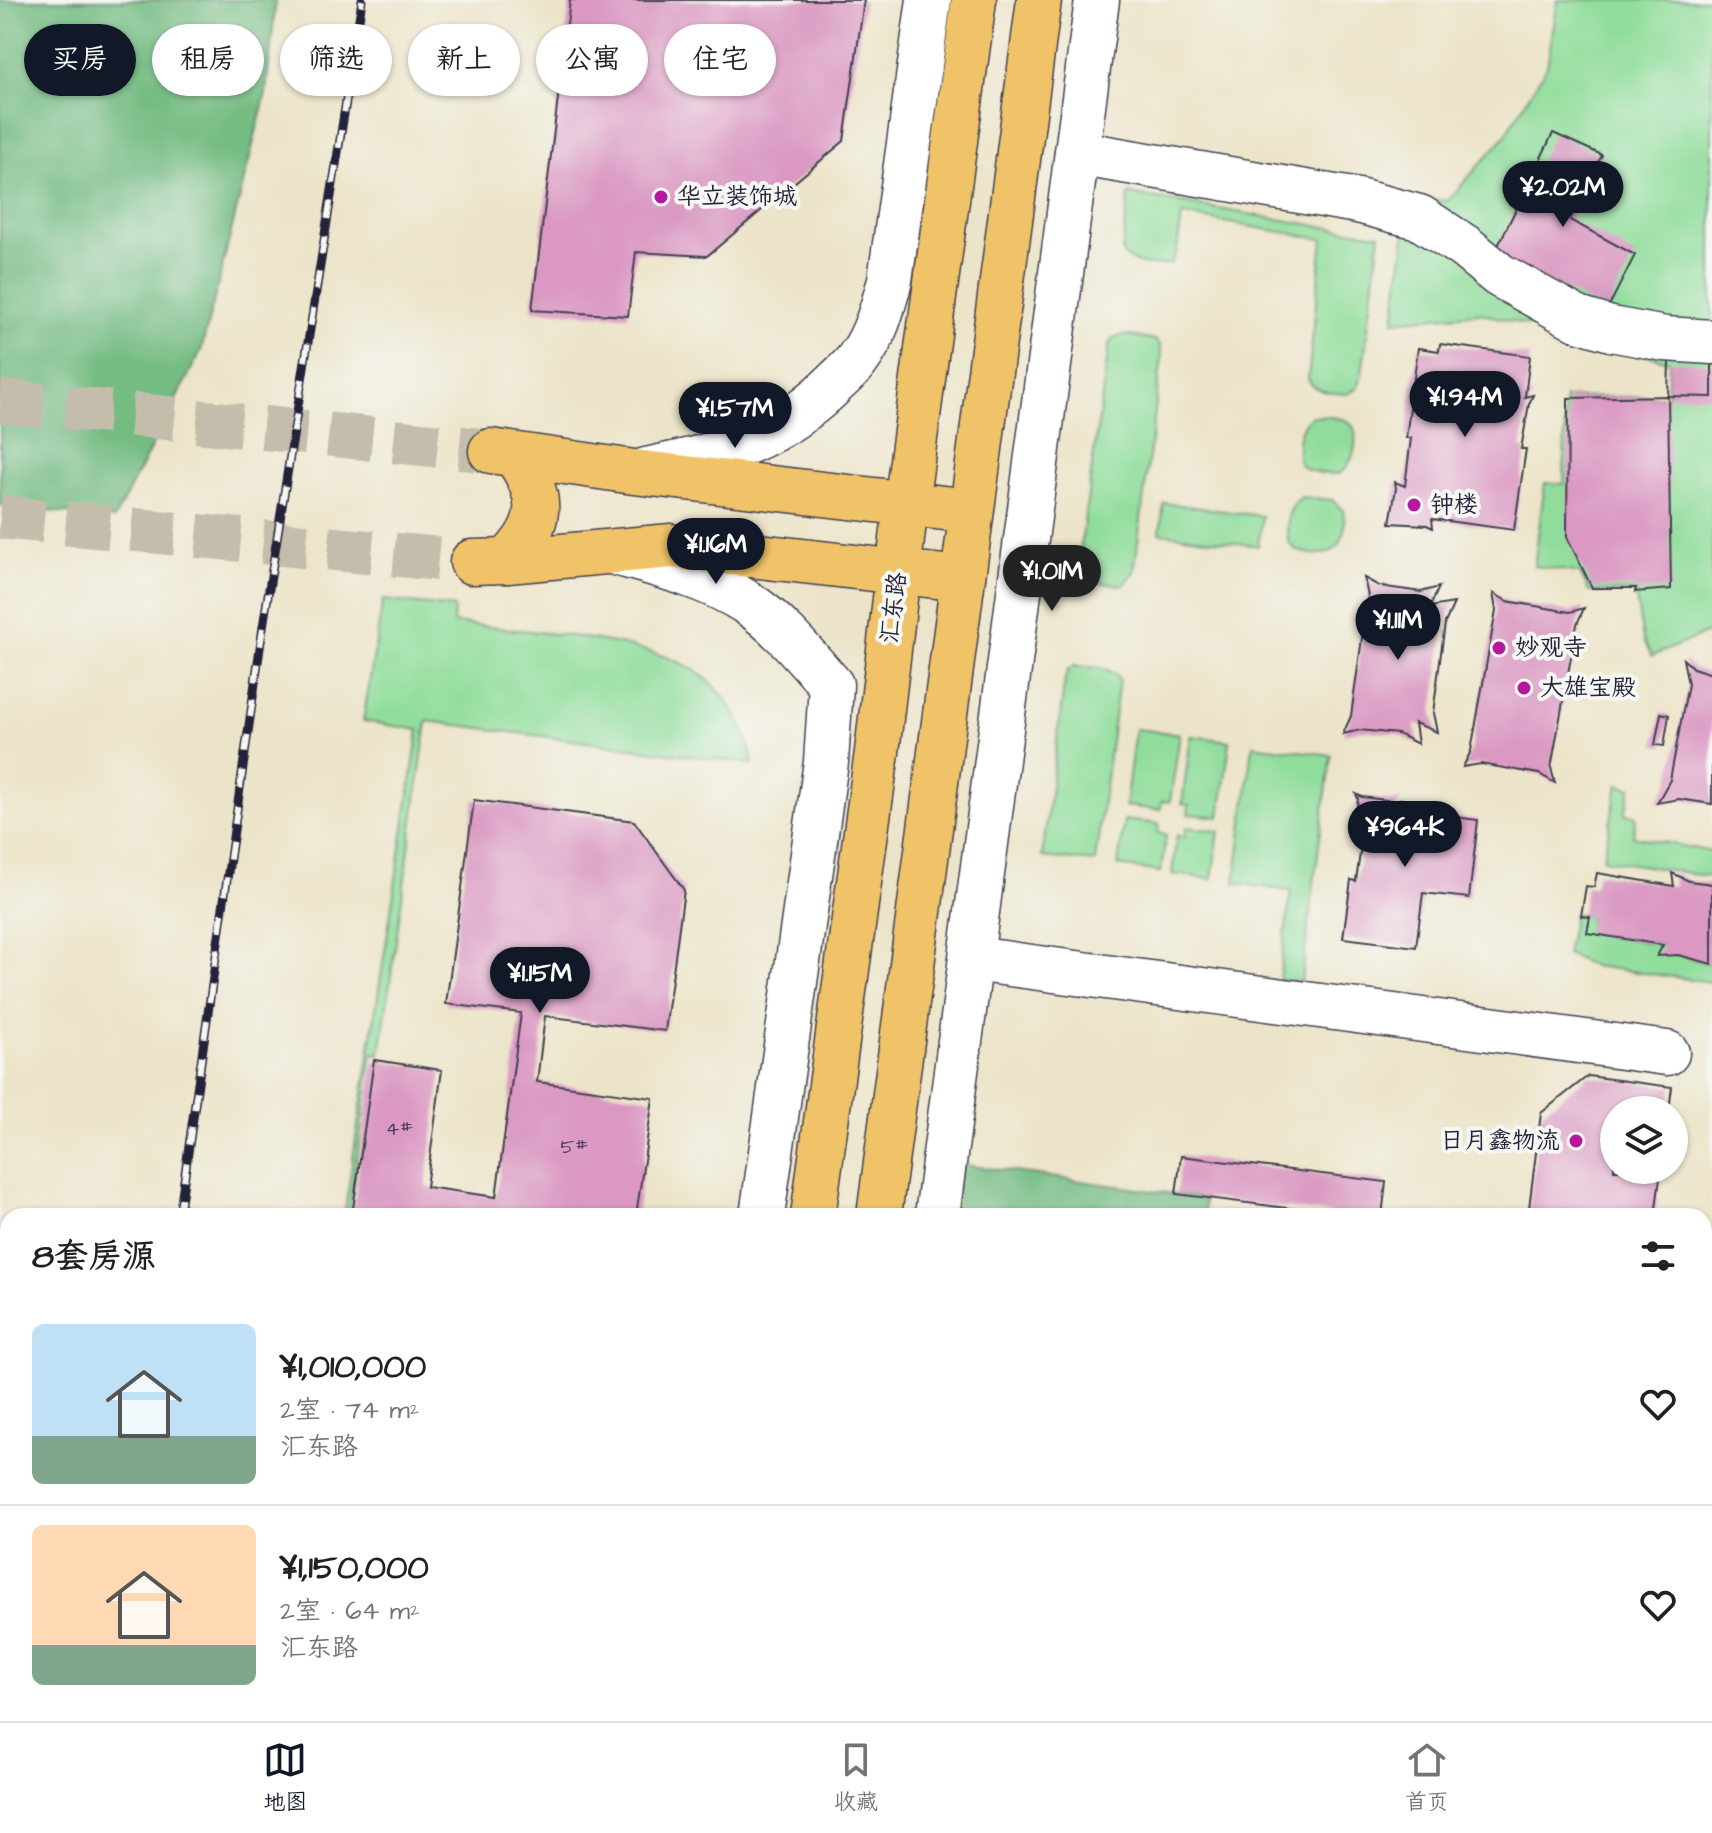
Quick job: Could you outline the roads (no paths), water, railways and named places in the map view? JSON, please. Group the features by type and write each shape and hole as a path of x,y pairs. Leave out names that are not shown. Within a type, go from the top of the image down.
{"main road":[{"name":"汇东路","path":"814,1208 877,752 906,505 974,0"},
{"path":"880,1208 1039,0"},
{"path":"962,579 671,546 490,561 529,535 537,502 532,482 503,453 634,472 970,511"}],"street":[{"path":"859,359 880,318 890,280 929,0"},
{"path":"938,1208 1097,0"},
{"path":"1077,153 1358,201 1419,217 1465,247 1499,275 1578,319 1665,339 1712,342"},
{"path":"634,472 704,458 767,435 820,398 859,359 938,265"},
{"path":"606,551 689,574 748,603 800,649 831,685 877,752"},
{"path":"763,1208 826,762 831,685"},
{"path":"973,959 1667,1053"},
{"path":"777,1109 838,1030"}],"tunnel":[{"path":"0,401 491,451"},
{"path":"0,517 472,562"}],"railway":[{"path":"180,1208 263,627 362,0"}],"place":[{"name":"华立装饰城","path":"661,197"},
{"name":"钟楼","path":"1414,505"},
{"name":"妙观寺","path":"1499,648"},
{"name":"大雄宝殿","path":"1524,688"},
{"name":"日月鑫物流","path":"1576,1141"}]}
